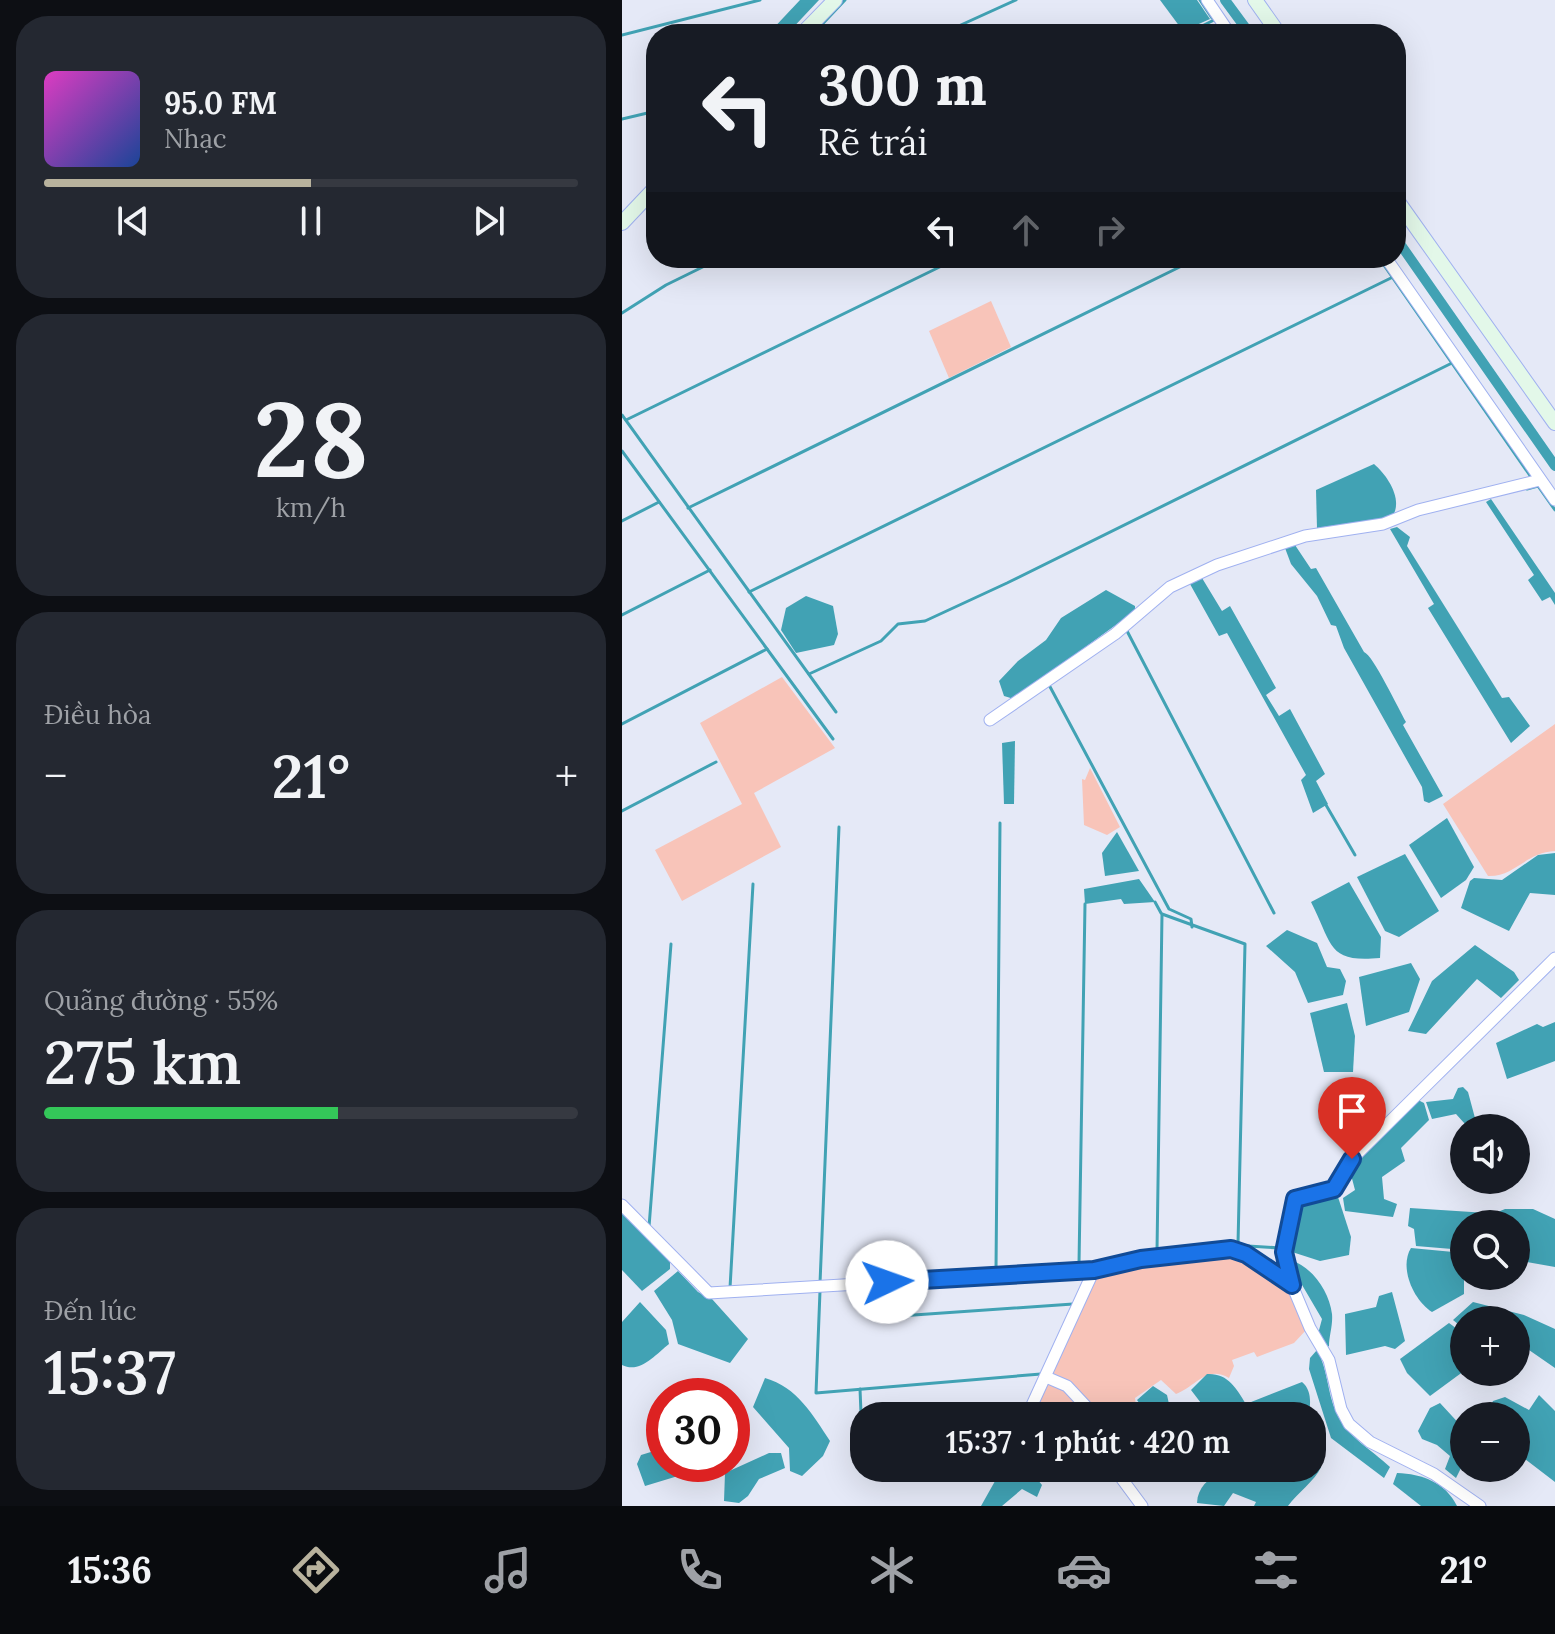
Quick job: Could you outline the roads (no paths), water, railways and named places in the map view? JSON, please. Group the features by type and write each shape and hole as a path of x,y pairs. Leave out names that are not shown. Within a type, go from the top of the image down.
{"main road":[{"path":"812,24 835,0"},
{"path":"1255,0 1272,24"},
{"path":"622,223 646,198"},
{"path":"1406,213 1555,423"}],"street":[{"path":"1207,0 1223,24"},
{"path":"1393,268 1555,499"},
{"path":"990,720 1115,634 1170,587 1196,574 1305,536 1383,524 1418,510 1540,480"},
{"path":"1480,1506 1434,1474 1370,1442 1349,1424 1341,1409 1329,1360 1310,1328 1292,1285 1284,1252 1296,1196 1338,1186 1352,1159 1555,958"},
{"path":"622,1205 709,1293 1094,1270 1141,1259 1231,1249 1246,1254 1292,1285"},
{"path":"1034,1402 1094,1270"},
{"path":"1046,1377 1067,1386 1082,1402"},
{"path":"1124,1482 1142,1506"}],"water":[{"path":"800,0 819,0 796,24 777,24"},
{"path":"1160,0 1197,0 1210,19 1199,24 1178,24"},
{"path":"1374,464 1389,481 1395,496 1392,517 1317,528 1316,490"},
{"path":"1491,499 1555,593 1555,605 1550,597 1542,601 1528,580 1534,575 1486,502"},
{"path":"1397,527 1410,537 1407,546 1502,698 1509,697 1530,726 1511,743 1428,608 1434,604 1390,529"},
{"path":"1295,545 1311,569 1316,568 1364,652 1379,672 1406,722 1403,725 1443,796 1429,803 1424,801 1422,787 1344,648 1336,626 1331,625 1317,596 1291,564 1285,548"},
{"path":"1202,578 1222,611 1230,606 1276,688 1266,695 1279,716 1290,709 1325,774 1316,781 1328,804 1313,813 1301,780 1306,775 1227,633 1219,636 1190,584"},
{"path":"1106,590 1135,606 1135,611 1014,699 1004,696 999,681 1018,661 1046,640 1061,618"},
{"path":"806,596 833,606 838,634 834,645 796,653 781,630 786,608"},
{"path":"1015,741 1014,804 1004,804 1002,743"},
{"path":"1447,818 1474,867 1466,880 1441,898 1409,845"},
{"path":"1117,832 1139,871 1105,876 1102,853"},
{"path":"1555,853 1555,895 1530,893 1509,931 1461,908 1470,881 1474,878 1502,880 1538,855"},
{"path":"1405,854 1439,911 1399,937 1385,931 1357,877"},
{"path":"1139,879 1155,902 1124,904 1121,899 1085,904 1084,889"},
{"path":"1349,882 1381,937 1380,958 1363,959 1341,954 1329,940 1311,902"},
{"path":"1287,930 1317,943 1327,967 1340,969 1346,981 1343,995 1308,1003 1295,972 1266,946"},
{"path":"1475,945 1514,972 1519,980 1501,998 1477,979 1426,1034 1408,1031 1432,981"},
{"path":"1411,963 1420,979 1409,1012 1366,1026 1359,977"},
{"path":"1347,1003 1355,1036 1353,1072 1324,1072 1310,1013"},
{"path":"1555,1022 1555,1061 1507,1079 1496,1043 1537,1024 1543,1027"},
{"path":"1463,1087 1468,1092 1474,1114 1450,1114 1432,1119 1426,1102 1453,1099 1458,1088"},
{"path":"1418,1100 1424,1103 1429,1120 1401,1148 1405,1161 1382,1177 1384,1199 1397,1204 1393,1217 1345,1211 1343,1198 1355,1190 1350,1171 1353,1164"},
{"path":"1338,1197 1351,1237 1349,1255 1320,1261 1289,1251 1297,1203 1301,1198"},
{"path":"1410,1208 1450,1211 1450,1249 1416,1246 1414,1229 1408,1226"},
{"path":"622,1209 670,1262 670,1269 642,1291 622,1270"},
{"path":"1533,1209 1555,1219 1555,1267 1530,1263 1530,1210 1503,1210"},
{"path":"1411,1248 1450,1252 1450,1290 1464,1290 1464,1294 1432,1312 1419,1300 1410,1283 1408,1256"},
{"path":"1291,1260 1319,1281 1327,1297 1332,1318 1329,1346 1326,1348 1318,1334 1322,1319 1288,1261"},
{"path":"678,1271 698,1292 712,1299 748,1339 730,1363 678,1344 672,1320 654,1291"},
{"path":"1392,1292 1405,1341 1395,1349 1385,1346 1346,1355 1345,1314 1376,1307 1379,1296"},
{"path":"640,1302 666,1330 669,1344 647,1362 629,1367 622,1365 622,1322"},
{"path":"1473,1302 1489,1306 1469,1306"},
{"path":"1530,1318 1555,1329 1555,1368 1530,1351"},
{"path":"1450,1324 1450,1381 1430,1396 1407,1373 1400,1359"},
{"path":"1317,1350 1341,1421 1353,1436 1390,1467 1384,1478 1331,1438 1326,1422 1326,1402 1320,1402 1309,1369 1310,1358"},
{"path":"1207,1374 1214,1374 1235,1387 1245,1402 1200,1402 1191,1390"},
{"path":"765,1378 795,1395 830,1441 823,1456 802,1476 790,1471 789,1448 753,1407"},
{"path":"1302,1382 1310,1402 1251,1402"},
{"path":"1153,1386 1167,1395 1169,1402 1138,1402 1137,1400"},
{"path":"1539,1395 1555,1411 1555,1482 1530,1463 1530,1408"},
{"path":"1505,1397 1514,1402 1493,1402 1493,1401"},
{"path":"1440,1403 1450,1414 1450,1456 1437,1445 1422,1439 1418,1431 1430,1408"},
{"path":"646,1453 646,1482 658,1482 645,1486 637,1464 641,1455"},
{"path":"769,1453 781,1453 785,1468 759,1479 748,1496 739,1503 724,1501 725,1482 750,1482 750,1462"},
{"path":"1450,1456 1450,1473 1445,1469"},
{"path":"1397,1473 1432,1481 1446,1491 1457,1506 1421,1506 1393,1484"},
{"path":"994,1482 1040,1482 1042,1485 1037,1497 1022,1489 1002,1506 981,1506"},
{"path":"1208,1482 1310,1482 1288,1506 1254,1506 1256,1502 1233,1493 1224,1506 1197,1503 1202,1488"}],"waterway":[{"path":"665,24 760,0"},
{"path":"822,24 845,0"},
{"path":"963,24 1016,0"},
{"path":"1200,0 1212,18"},
{"path":"1225,0 1243,24"},
{"path":"1206,24 1214,20"},
{"path":"622,35 646,29"},
{"path":"622,119 646,113"},
{"path":"1406,252 1555,466"},
{"path":"622,313 666,285 701,268"},
{"path":"626,420 938,268"},
{"path":"688,508 1178,268"},
{"path":"1386,268 1531,477"},
{"path":"749,592 1393,277"},
{"path":"809,674 881,641 898,624 925,621 1007,583 1452,363"},
{"path":"622,415 836,712"},
{"path":"622,451 833,739"},
{"path":"1527,489 1538,486 1555,510"},
{"path":"622,521 659,502"},
{"path":"622,615 710,570"},
{"path":"1126,629 1274,913"},
{"path":"622,724 767,649"},
{"path":"1048,683 1169,909 1191,919 1192,927"},
{"path":"622,811 716,762"},
{"path":"1326,805 1355,855"},
{"path":"996,1270 1000,823"},
{"path":"820,1283 839,827"},
{"path":"730,1288 753,884"},
{"path":"1155,902 1161,913"},
{"path":"1079,1264 1085,904"},
{"path":"1157,1251 1162,914 1245,944 1238,1244"},
{"path":"649,1227 671,944"},
{"path":"1232,1245 1280,1248"},
{"path":"1006,1270 1109,1262 1145,1252 1181,1249"},
{"path":"1258,1256 1267,1260"},
{"path":"820,1291 816,1393 1041,1374"},
{"path":"885,1317 1073,1304"},
{"path":"860,1389 861,1402"}]}
